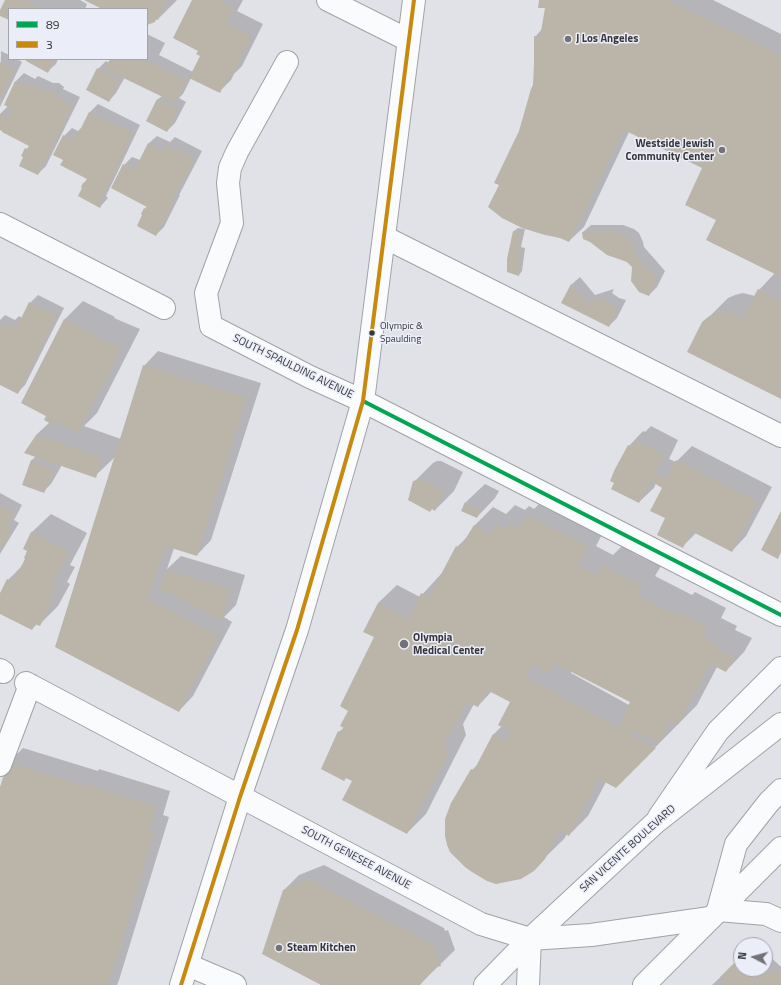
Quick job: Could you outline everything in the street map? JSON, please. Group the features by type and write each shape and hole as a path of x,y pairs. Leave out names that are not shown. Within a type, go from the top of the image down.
{"main road":[{"path":"328,0 408,40"},
{"path":"182,985 240,797 297,630 363,401 414,0"},
{"name":"SOUTH SPAULDING AVENUE","path":"287,62 237,152 230,168 228,183 232,223 206,293 211,326 310,377 363,401 781,615"},
{"path":"0,224 164,308"},
{"path":"384,237 781,436"},
{"path":"656,822 718,731 781,668"},
{"name":"SOUTH GENESEE AVENUE","path":"0,765 28,684 480,924 530,939 633,930 714,914 766,914 781,921"},
{"name":"SAN VICENTE BOULEVARD","path":"485,985 530,939 656,822 781,724"},
{"path":"714,914 736,844 769,802 781,790"},
{"path":"644,985 781,848"},
{"path":"528,985 530,939"},
{"path":"188,964 235,985"}],"building":[{"path":"5,0 26,0 40,7 8,8 8,20 0,16 0,10"},
{"path":"84,0 167,0 158,20 156,19 155,22 148,25 148,8 100,8"},
{"path":"192,0 219,0 231,6 230,8 233,10 226,23 252,36 231,78 228,77 220,93 189,78 200,56 196,54 198,51 173,38"},
{"name":"Westside Jewish Community Center","path":"539,0 667,0 781,55 781,277 706,240 716,220 685,205 702,168 624,130 569,242 560,238 522,228 502,218 488,207 499,185 494,183 519,131 533,85 534,36 540,37 545,8 538,8"},
{"path":"26,60 54,60 48,73"},
{"path":"110,60 142,60 148,61 186,80 175,103 105,69"},
{"path":"0,62 15,70 0,99"},
{"path":"97,68 120,80 109,102 86,90"},
{"path":"15,81 28,87 29,83 45,91 51,90 57,95 56,97 73,105 38,175 19,166 23,157 21,156 25,148 27,149 29,146 0,130 0,114 9,119 13,109 4,105"},
{"path":"157,99 179,110 167,132 146,121"},
{"path":"89,112 133,133 99,204 101,206 100,208 78,196 83,183 87,179 60,165 63,160 53,155 63,135 73,140 77,131 79,132"},
{"path":"148,143 163,151 166,144 195,159 171,203 173,203 156,236 137,226 144,208 146,209 147,207 111,188 123,164 135,169"},
{"path":"513,231 521,233 518,250 521,251 519,276 507,272 507,259"},
{"path":"582,232 615,232 631,241 636,251 636,255 657,279 649,296 639,292 631,281 632,267 627,262 607,255 590,242 583,239"},
{"path":"571,284 586,302 607,296 605,301 619,308 609,327 561,303"},
{"path":"758,289 781,301 781,399 687,352 702,322 715,313 723,311 736,314 742,318"},
{"path":"29,302 57,316 18,394 0,385 0,324 8,328 10,324 17,327"},
{"path":"64,319 109,344 110,342 122,348 78,433 55,421 53,425 44,420 46,416 21,403"},
{"path":"143,365 247,398 197,556 165,546 148,599 219,636 179,712 55,647"},
{"path":"36,435 42,439 43,437 102,458 96,478 24,453"},
{"path":"635,440 665,455 655,473 666,479 676,460 758,502 732,552 691,531 683,548 657,535 665,518 650,511 662,488 651,481 639,503 611,489 614,483 610,481 615,469 628,445 632,447"},
{"path":"31,460 55,471 44,493 22,485"},
{"path":"421,479 444,491 435,511 432,509 430,512 408,500 413,481"},
{"path":"465,502 481,510 477,518 461,511"},
{"path":"0,505 15,513 7,528 12,531 3,547 1,546 0,548"},
{"path":"781,511 781,552 778,559 761,550"},
{"path":"526,515 588,546 578,565 597,575 602,564 618,574 643,585 637,595 673,614 675,610 708,627 703,637 719,646 717,649 734,657 726,672 710,664 678,725 670,721 659,743 633,730 631,735 656,748 616,788 599,779 569,836 560,831 545,859 534,871 521,879 496,884 487,881 472,872 450,852 445,836 445,819 451,803 471,769 474,770 493,734 506,741 511,732 498,725 510,702 487,690 478,707 467,702 445,744 448,755 407,834 342,800 352,781 346,778 344,781 321,769 338,731 341,733 344,728 340,726 348,711 340,706 374,637 363,632 378,603 408,619 421,593 429,597 456,546 460,548 474,525 490,534 496,523 507,529 509,524 519,529","holes":["554,663 630,702 618,728 525,676 532,665 548,674"]},
{"path":"31,532 69,552 52,584 57,586 49,601 52,603 40,626 35,624 32,630 0,614 0,593 7,579 13,582 25,559 24,558 27,551 23,549"},
{"path":"166,570 231,589 222,621 175,595 159,590"},
{"path":"8,762 83,785 84,783 156,806 149,830 155,831 109,985 0,985 0,787"},
{"path":"308,879 429,942 430,945 434,944 441,966 436,967 420,985 321,985 262,954 283,890"},
{"path":"733,964 733,977 773,977 773,972 776,969 781,975 781,985 728,985 720,977"}],"transit line":[{"name":"3","path":"181,985 240,797 297,630 363,401 414,0"},
{"name":"89","path":"363,401 781,615"}],"place":[{"name":"J Los Angeles","path":"568,39"},
{"name":"Westside Jewish Community Center","path":"722,150"},
{"name":"Olympic & Spaulding","path":"372,333"},
{"name":"Olympia Medical Center","path":"404,644"},
{"name":"Steam Kitchen","path":"279,948"}]}
